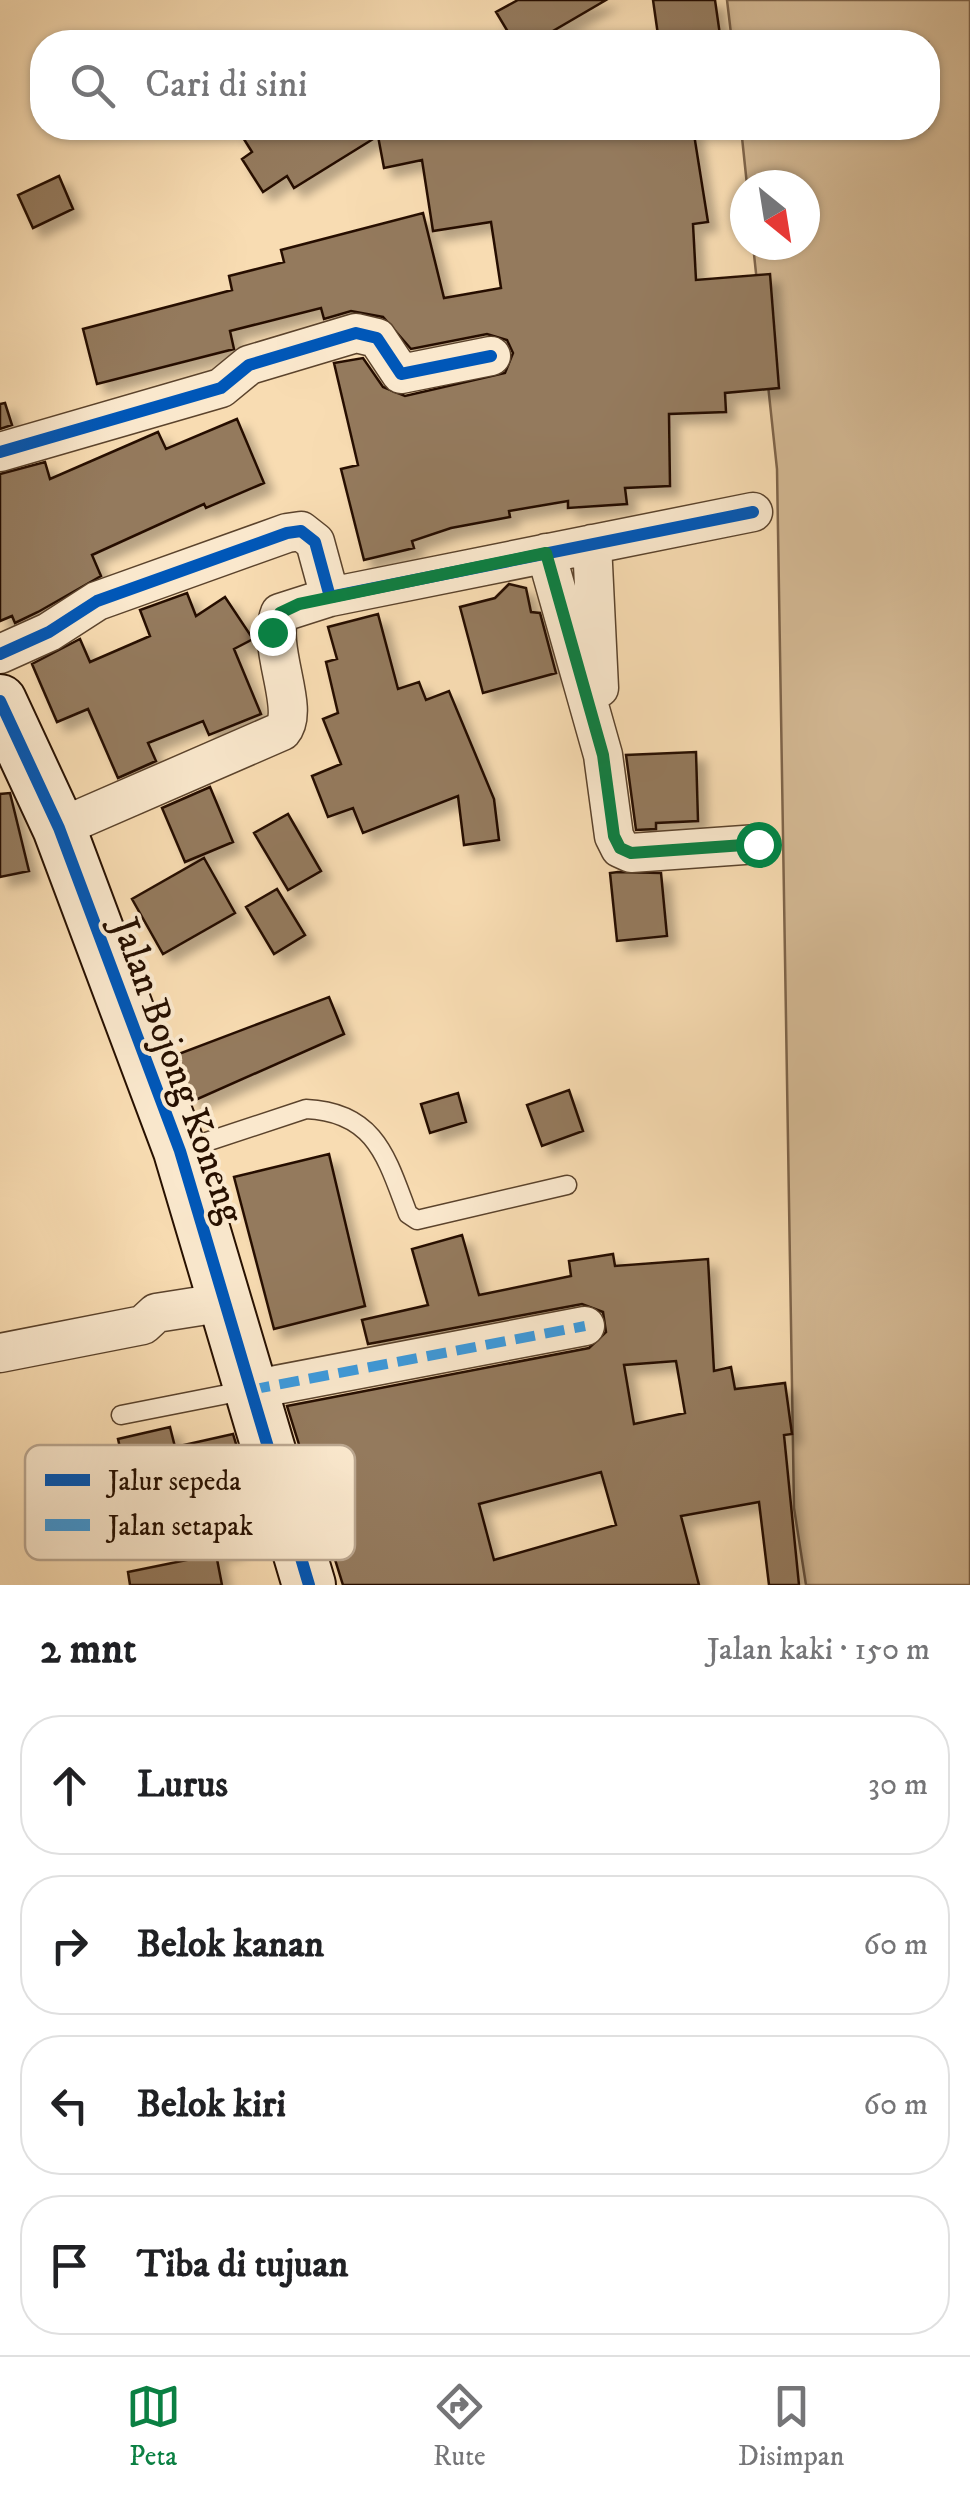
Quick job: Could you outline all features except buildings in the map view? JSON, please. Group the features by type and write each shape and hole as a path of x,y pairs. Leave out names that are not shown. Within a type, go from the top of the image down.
{"street":[{"path":"0,452 221,388 249,366 356,333 377,338 401,374 491,356"},
{"path":"58,828 282,730 288,714 272,632 280,613 330,596 753,512"},
{"path":"0,630 39,613 97,601 301,532 315,542 330,596"},
{"path":"592,544 603,755 614,836 620,848 631,853 758,844"},
{"path":"546,553 603,755"},
{"path":"0,654 49,632 97,601"},
{"name":"Jalan Bojong Koneng","path":"0,701 58,828 180,1151 267,1445"},
{"path":"0,1353 143,1324 156,1314 226,1302"},
{"path":"250,1390 586,1326"},
{"name":"Jalan Bojong Koneng","path":"302,1560 310,1585"}],"lane":[{"path":"180,1151 306,1109 317,1109 372,1134 381,1144 408,1214 417,1220 568,1185"},
{"path":"121,1415 250,1390"}],"shaded area":[{"path":"727,0 970,0 970,1585 806,1585 794,1508 777,469 755,260 820,260 820,170 745,170 742,140 940,140 940,30 731,30"}],"marked path":[{"path":"250,1390 585,1326"}],"cycle path":[{"path":"0,452 221,388 249,365 356,333 377,338 401,374 491,356"},
{"path":"0,654 49,632 97,601 287,533 301,531 315,542 330,597 753,512"},
{"path":"0,701 59,828 180,1151 267,1445"},
{"path":"302,1560 309,1585"}],"route":[{"path":"272,632 280,613 299,604 546,553 603,755 614,836 620,848 631,853 758,844"}]}
